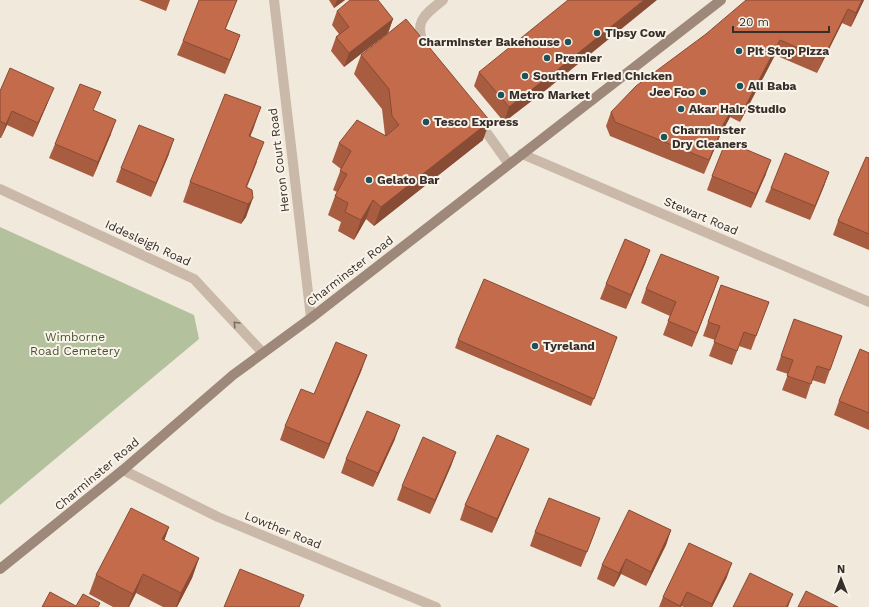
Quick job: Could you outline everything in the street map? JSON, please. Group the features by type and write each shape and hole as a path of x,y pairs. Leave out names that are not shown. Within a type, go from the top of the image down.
{"main road":[{"name":"Charminster Road","path":"0,569 123,470 234,374 310,318 721,0"}],"street":[{"name":"Heron Court Road","path":"274,0 310,318"},
{"path":"431,56 420,35 420,22 429,11 443,0"},
{"path":"472,113 510,164"},
{"name":"Stewart Road","path":"522,154 869,302"},
{"name":"Iddesleigh Road","path":"0,189 194,279 263,353"},
{"name":"Lowther Road","path":"123,470 218,517 436,607"}],"green space":[{"name":"Wimborne Road Cemetery","path":"0,227 194,315 199,339 0,505"}],"building":[{"path":"199,0 237,0 225,29 240,35 230,60 183,41"},
{"path":"350,0 378,0 393,19 349,53 336,37 349,27 337,11"},
{"path":"568,0 644,0 509,107 479,72"},
{"path":"746,0 862,0 856,13 848,9 823,59 780,40 745,107 736,103 724,123 709,160 615,122 611,112 636,86 706,34"},
{"path":"406,19 490,121 381,207 373,200 361,220 345,212 348,203 335,196 347,174 340,171 351,151 339,143 357,120 386,136 399,125 392,116 389,89 361,55"},
{"path":"10,68 54,88 38,123 12,111 6,124 0,121 0,91"},
{"path":"80,84 101,92 93,110 116,120 98,162 55,144"},
{"path":"225,94 261,107 249,136 264,142 246,187 252,190 253,198 248,204 190,182"},
{"path":"139,125 174,139 156,183 121,168"},
{"path":"726,141 771,160 756,194 712,176"},
{"path":"785,153 829,172 815,206 771,188"},
{"path":"866,157 869,158 869,234 838,221"},
{"path":"625,239 650,250 631,295 606,284"},
{"path":"661,254 719,277 697,333 668,321 676,302 646,289"},
{"name":"Tyreland","path":"484,279 617,337 594,399 458,340"},
{"path":"721,285 769,302 756,336 744,332 737,351 714,342 720,326 708,322"},
{"path":"794,319 842,336 830,370 817,366 811,384 787,376 793,360 781,356"},
{"path":"336,342 367,355 329,444 285,426 301,389 314,394"},
{"path":"860,349 869,353 869,413 839,401"},
{"path":"367,411 400,425 378,473 346,459"},
{"path":"497,435 529,449 497,519 465,505"},
{"path":"423,437 456,452 435,500 402,486"},
{"path":"549,498 600,518 587,552 535,532"},
{"path":"131,508 169,527 162,539 199,558 181,593 143,574 133,594 96,575"},
{"path":"629,510 671,530 651,572 626,559 619,573 602,565"},
{"path":"689,543 732,563 712,604 687,592 680,606 663,597"},
{"path":"240,569 304,595 299,607 224,607"},
{"path":"750,573 793,594 786,607 733,607"},
{"path":"806,591 838,607 798,607"},
{"path":"50,592 76,606 83,594 100,603 98,607 42,607"}],"place":[{"name":"Tipsy Cow","path":"597,33"},
{"name":"Charminster Bakehouse","path":"568,42"},
{"name":"Pit Stop Pizza","path":"739,51"},
{"name":"Premier","path":"547,58"},
{"name":"Southern Fried Chicken","path":"525,76"},
{"name":"Ali Baba","path":"740,86"},
{"name":"Jee Foo","path":"703,92"},
{"name":"Metro Market","path":"501,95"},
{"name":"Akar Hair Studio","path":"681,109"},
{"name":"Tesco Express","path":"426,122"},
{"name":"Charminster Dry Cleaners","path":"664,137"},
{"name":"Gelato Bar","path":"369,180"},
{"name":"Tyreland","path":"535,346"}]}
